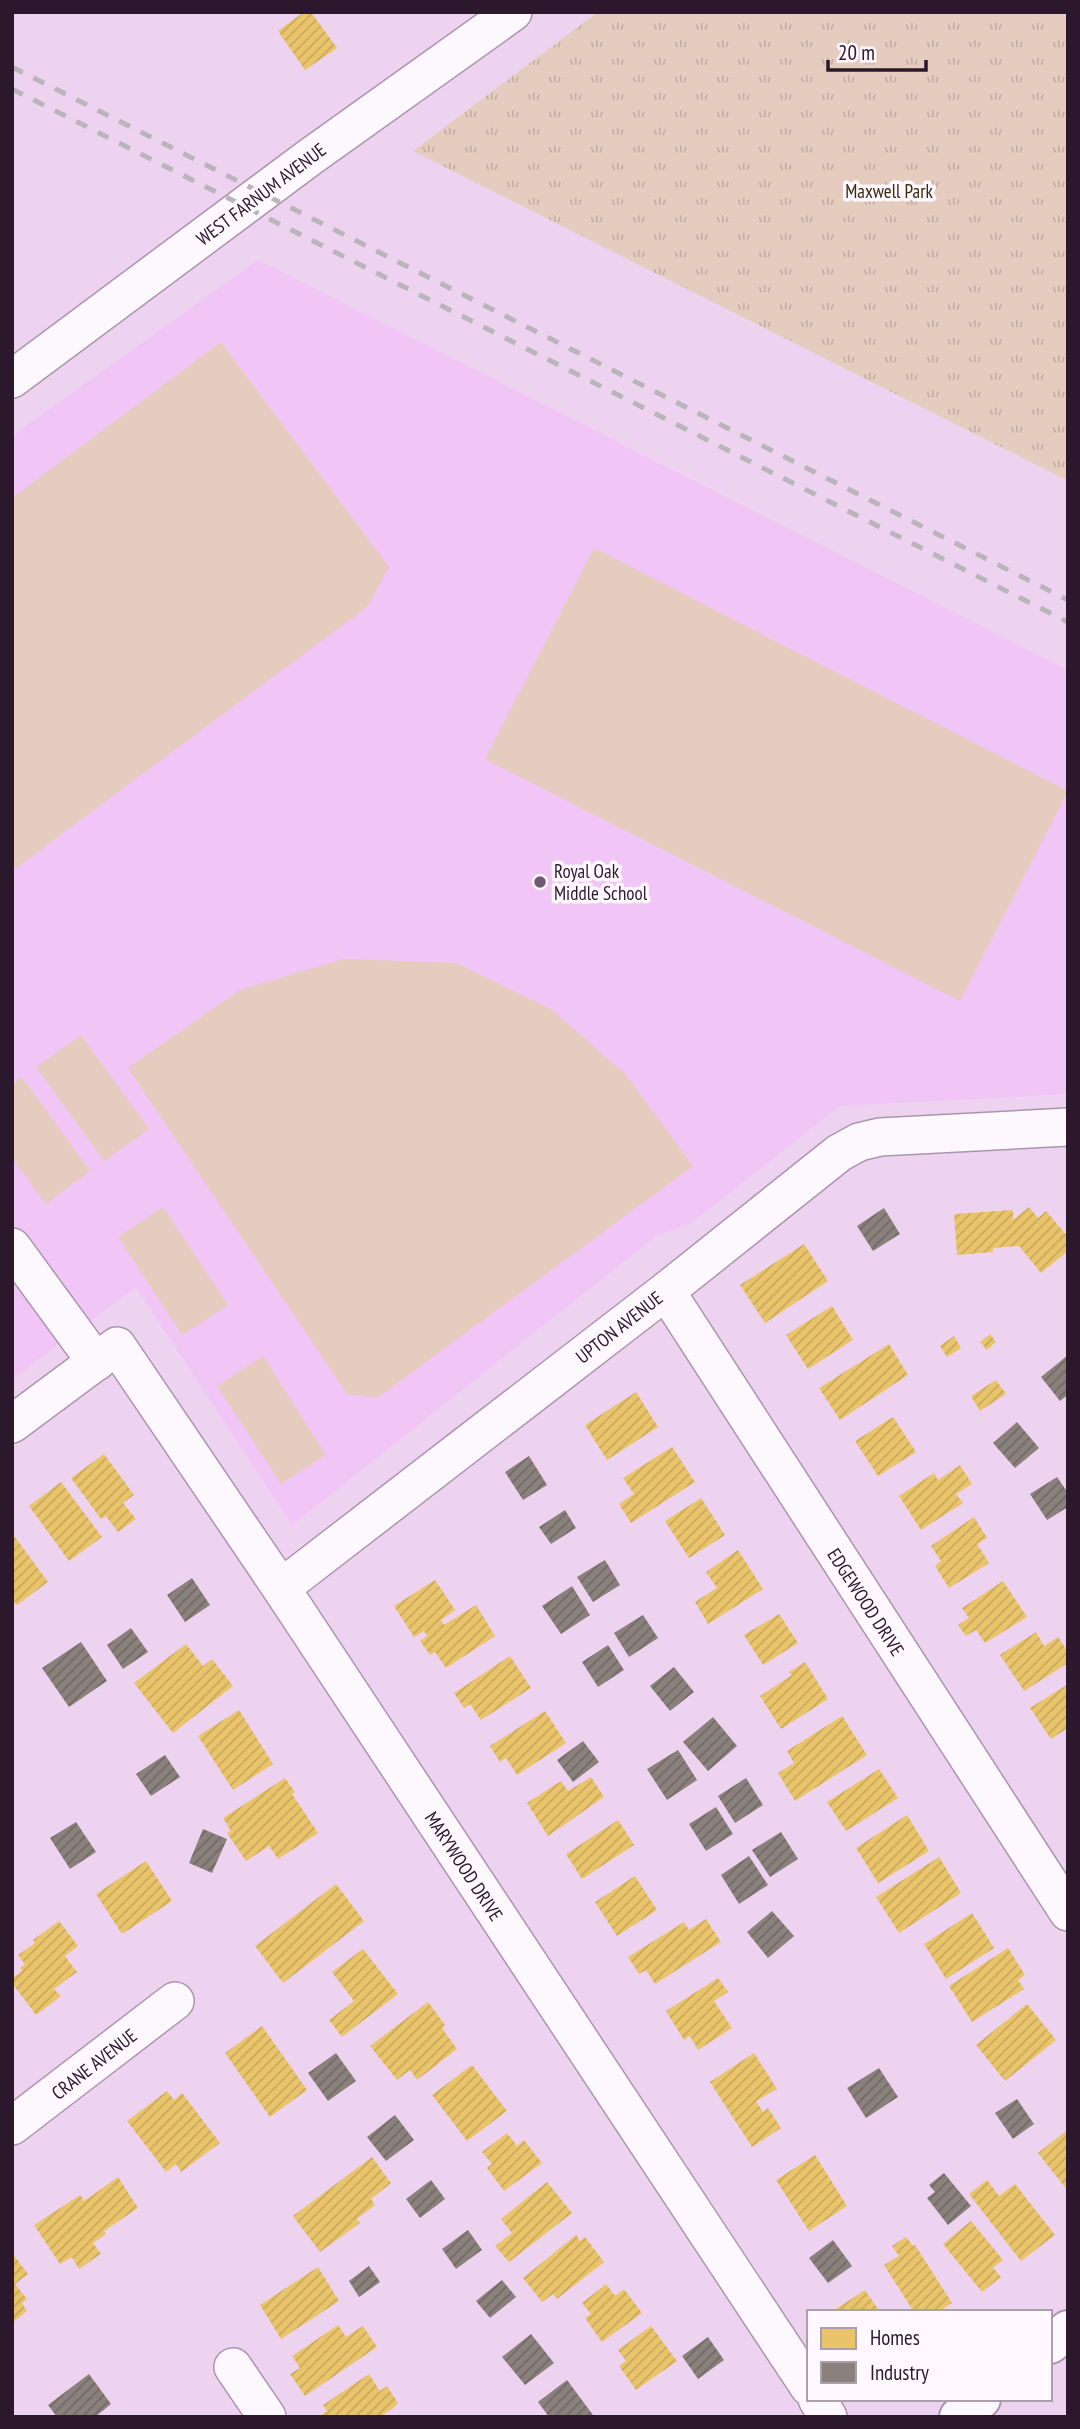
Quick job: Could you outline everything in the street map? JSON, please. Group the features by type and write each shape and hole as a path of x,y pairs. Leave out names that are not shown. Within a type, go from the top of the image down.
{"street":[{"name":"WEST FARNUM AVENUE","path":"12,379 310,157 513,12"},
{"name":"UPTON AVENUE","path":"281,1588 666,1291 839,1153 859,1142 880,1137 1068,1127"},
{"name":"MARYWOOD DRIVE","path":"12,1247 106,1354 281,1588 807,2384"},
{"name":"EDGEWOOD DRIVE","path":"666,1291 1068,1912"},
{"path":"12,1424 106,1354"},
{"name":"CRANE AVENUE","path":"12,2126 175,2001"},
{"path":"1052,2342 1068,2330"},
{"path":"233,2367 267,2417"},
{"path":"818,2401 828,2417"},
{"path":"959,2417 979,2401"}],"shaded area":[{"name":"Royal Oak Middle School","path":"258,260 1068,670 1068,1094 840,1106 690,1224 656,1236 292,1525 136,1287 12,1379 12,436"}],"green space":[{"name":"Maxwell Park","path":"598,12 1068,12 1068,481 413,151"},
{"path":"221,342 389,567 367,607 12,871 12,498"},
{"path":"594,548 1068,791 960,1001 485,759"},
{"path":"343,959 456,963 551,1009 626,1075 693,1166 377,1398 347,1394 128,1068 240,990"},
{"path":"81,1035 149,1129 104,1161 36,1067"},
{"path":"22,1077 90,1171 46,1204 12,1158 12,1084"},
{"path":"163,1207 228,1305 182,1335 118,1237"},
{"path":"263,1356 326,1455 281,1484 217,1386"}],"building: Homes":[{"path":"304,12 311,12 337,48 305,70 278,31"},
{"path":"1029,1207 1038,1218 1046,1211 1068,1237 1068,1251 1041,1273 1019,1246 993,1248 993,1252 957,1255 954,1214 1013,1210 1013,1220"},
{"path":"804,1244 828,1281 765,1323 740,1285"},
{"path":"832,1306 853,1340 808,1369 786,1335"},
{"path":"990,1334 996,1342 987,1350 980,1342"},
{"path":"954,1336 961,1348 947,1357 940,1346"},
{"path":"889,1344 908,1375 840,1420 819,1388"},
{"path":"996,1380 1006,1394 980,1411 971,1396"},
{"path":"636,1392 658,1427 607,1460 585,1425"},
{"path":"893,1417 916,1452 878,1476 855,1441"},
{"path":"672,1447 695,1482 631,1523 619,1504 634,1494 623,1478"},
{"path":"104,1454 134,1495 123,1503 136,1519 118,1532 106,1516 101,1519 71,1478"},
{"path":"960,1465 972,1484 956,1494 963,1503 921,1530 899,1496 934,1473 938,1480"},
{"path":"61,1482 102,1537 69,1561 29,1506"},
{"path":"701,1498 725,1535 689,1558 665,1521"},
{"path":"974,1517 987,1538 977,1544 989,1563 949,1588 935,1566 941,1561 931,1546"},
{"path":"12,1533 48,1582 17,1605 12,1599"},
{"path":"738,1550 763,1589 708,1624 695,1602 717,1588 706,1572"},
{"path":"435,1580 455,1610 441,1620 444,1625 476,1605 495,1636 446,1668 435,1652 430,1655 420,1641 427,1636 424,1631 414,1637 394,1606"},
{"path":"1003,1581 1027,1617 985,1643 976,1630 966,1636 958,1625 969,1618 962,1608"},
{"path":"779,1614 798,1643 763,1665 744,1635"},
{"path":"1036,1632 1044,1646 1058,1637 1068,1652 1068,1663 1024,1691 1000,1655"},
{"path":"186,1644 203,1666 212,1659 233,1686 173,1733 134,1683"},
{"path":"510,1656 531,1688 481,1720 470,1704 464,1708 454,1693"},
{"path":"805,1662 828,1699 781,1729 760,1696 792,1675 789,1672"},
{"path":"1068,1684 1068,1728 1051,1739 1030,1708"},
{"path":"239,1710 273,1764 233,1790 198,1736"},
{"path":"545,1711 566,1743 517,1775 506,1758 500,1762 490,1746"},
{"path":"842,1716 867,1755 795,1801 778,1773 794,1763 787,1751"},
{"path":"879,1769 898,1798 846,1831 827,1802"},
{"path":"591,1777 604,1797 548,1836 527,1803 561,1781 568,1791"},
{"path":"285,1778 295,1792 292,1794 318,1833 278,1859 269,1846 246,1861 227,1833 231,1831 223,1818"},
{"path":"907,1815 929,1851 878,1883 856,1848"},
{"path":"618,1820 634,1845 582,1879 566,1854"},
{"path":"939,1857 961,1893 899,1933 876,1897"},
{"path":"146,1861 172,1901 122,1934 96,1894"},
{"path":"635,1876 657,1910 617,1936 595,1902"},
{"path":"336,1884 364,1921 283,1983 255,1946"},
{"path":"972,1913 994,1948 946,1979 924,1944"},
{"path":"706,1919 721,1942 655,1984 646,1970 639,1974 628,1957 684,1922 689,1930"},
{"path":"59,1921 78,1946 65,1956 77,1972 54,1989 61,1996 36,2015 12,1983 12,1978 22,1971 20,1968 25,1964 18,1955"},
{"path":"1008,1948 1025,1975 1018,1980 1024,1989 972,2022 949,1986"},
{"path":"363,1949 398,1994 342,2037 329,2020 354,2001 332,1972"},
{"path":"718,1978 728,1992 714,2001 732,2028 698,2050 690,2036 684,2040 666,2011"},
{"path":"428,2002 445,2025 442,2028 457,2049 417,2080 410,2070 397,2080 370,2046"},
{"path":"1027,2004 1056,2040 1005,2081 976,2045"},
{"path":"262,2026 307,2090 270,2117 225,2053"},
{"path":"754,2053 777,2089 756,2101 763,2112 768,2108 781,2128 752,2147 710,2082"},
{"path":"472,2065 507,2111 467,2141 432,2095"},
{"path":"167,2091 174,2100 182,2093 220,2143 181,2172 176,2164 166,2172 127,2121"},
{"path":"1066,2131 1068,2133 1068,2191 1038,2153"},
{"path":"507,2133 517,2146 524,2140 542,2163 504,2191 487,2168 492,2164 482,2152"},
{"path":"815,2155 847,2206 809,2231 776,2180"},
{"path":"372,2157 391,2183 371,2199 375,2205 357,2219 360,2223 320,2252 293,2216"},
{"path":"118,2177 138,2208 104,2231 106,2234 93,2243 101,2254 79,2269 72,2257 60,2264 34,2225 80,2195 84,2201"},
{"path":"987,2180 999,2196 1015,2184 1055,2235 1021,2261 969,2194"},
{"path":"547,2182 572,2213 509,2262 495,2246 512,2233 501,2219"},
{"path":"971,2221 1003,2260 993,2268 1001,2277 982,2292 943,2244"},
{"path":"576,2235 580,2241 585,2237 604,2262 557,2299 553,2294 542,2302 523,2278"},
{"path":"906,2237 915,2245 952,2303 941,2310 913,2310 884,2265 899,2256 892,2246"},
{"path":"12,2253 28,2274 15,2284 27,2299 22,2303 27,2311 12,2323"},
{"path":"318,2267 339,2301 281,2339 260,2305"},
{"path":"606,2284 615,2296 624,2289 642,2313 602,2342 585,2318 591,2314 582,2303"},
{"path":"865,2290 879,2310 834,2310"},
{"path":"338,2325 346,2337 363,2326 377,2347 305,2396 290,2374 300,2368 292,2356"},
{"path":"651,2326 677,2361 636,2390 619,2366 626,2361 618,2350"},
{"path":"369,2374 380,2391 387,2386 398,2403 392,2409 380,2417 318,2417 327,2411 323,2405"}],"building: Industry":[{"path":"884,1208 900,1234 873,1251 857,1226"},
{"path":"1068,1355 1068,1395 1060,1401 1041,1377"},
{"path":"1017,1422 1039,1448 1015,1468 993,1443"},
{"path":"529,1456 547,1485 523,1500 505,1472"},
{"path":"1057,1477 1068,1493 1068,1507 1047,1520 1030,1494"},
{"path":"565,1510 576,1528 551,1544 539,1527"},
{"path":"605,1560 620,1585 593,1602 577,1577"},
{"path":"192,1578 210,1605 185,1622 167,1595"},
{"path":"572,1586 590,1615 561,1634 542,1606"},
{"path":"643,1615 658,1638 629,1657 614,1633"},
{"path":"131,1628 148,1652 123,1669 107,1645"},
{"path":"81,1642 107,1681 69,1707 42,1668"},
{"path":"608,1645 624,1670 598,1687 582,1662"},
{"path":"674,1667 694,1692 670,1711 650,1686"},
{"path":"713,1717 737,1746 708,1771 683,1742"},
{"path":"583,1741 599,1762 573,1782 557,1760"},
{"path":"678,1750 697,1780 667,1800 647,1769"},
{"path":"165,1755 180,1777 151,1796 136,1774"},
{"path":"746,1778 763,1805 735,1823 718,1796"},
{"path":"716,1807 733,1834 706,1851 689,1824"},
{"path":"76,1822 96,1852 70,1869 50,1838"},
{"path":"203,1829 227,1839 212,1873 189,1863"},
{"path":"781,1832 798,1859 770,1877 752,1850"},
{"path":"749,1856 768,1885 739,1904 721,1875"},
{"path":"772,1911 794,1936 768,1958 747,1932"},
{"path":"336,2053 356,2081 328,2101 308,2073"},
{"path":"879,2068 898,2097 866,2118 847,2088"},
{"path":"1017,2099 1034,2124 1013,2139 995,2113"},
{"path":"395,2115 414,2140 386,2161 367,2137"},
{"path":"944,2173 971,2206 948,2225 927,2198 935,2192 929,2185"},
{"path":"431,2180 445,2199 420,2218 406,2199"},
{"path":"468,2230 482,2250 456,2269 442,2249"},
{"path":"833,2240 852,2266 828,2283 809,2258"},
{"path":"369,2266 380,2282 359,2297 349,2281"},
{"path":"502,2280 516,2297 490,2318 476,2301"},
{"path":"531,2334 554,2363 525,2385 502,2357"},
{"path":"708,2337 724,2360 698,2379 682,2356"},
{"path":"89,2374 111,2404 95,2417 57,2417 48,2405"},
{"path":"567,2380 593,2415 549,2417 538,2402"}],"railway":[{"path":"12,67 1068,600"},
{"path":"12,89 1068,622"}],"place":[{"name":"Royal Oak Middle School","path":"540,882"}]}
